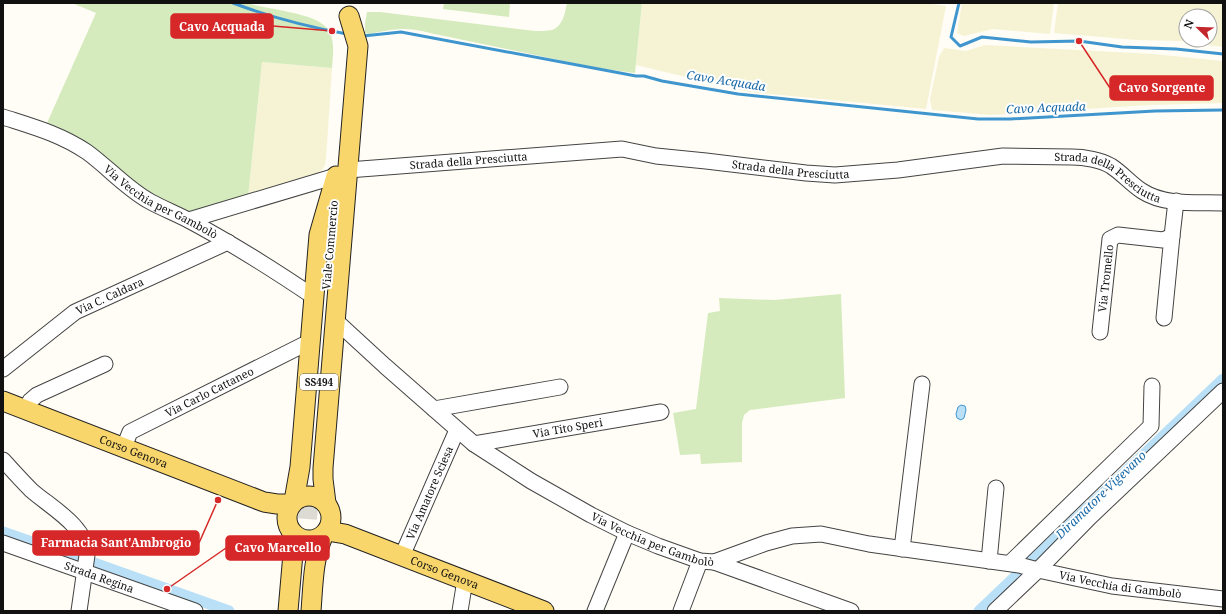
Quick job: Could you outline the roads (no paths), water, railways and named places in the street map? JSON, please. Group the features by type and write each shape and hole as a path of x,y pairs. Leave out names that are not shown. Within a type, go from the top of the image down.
{"main road":[{"name":"Viale Commercio","path":"310,487 342,173 352,46 350,18"},
{"path":"288,611 294,542 292,514 300,467 319,235 342,173"},
{"path":"311,611 315,567 320,543 332,530 332,515 330,508 326,503 323,468 335,320 342,173"},
{"name":"Corso Genova","path":"3,400 264,502 277,504 292,514 299,537 307,540 314,540 332,530 544,611"},
{"name":"Corso Genova","path":"292,514 306,496 321,498 326,503"},
{"path":"300,611 305,548"}],"street":[{"name":"Via Vecchia per Gambolò","path":"3,118 46,130 87,152 150,202 189,220 228,242 314,297"},
{"name":"Strada della Presciutta","path":"189,220 342,173 622,149 656,156 706,160 806,174 835,175 898,170 1003,156 1072,156 1110,165 1142,192 1158,198 1176,201 1223,203"},
{"path":"1164,318 1176,201"},
{"name":"Via Tromello","path":"1100,332 1110,239 1118,235 1163,240 1172,236"},
{"name":"Via C. Caldara","path":"3,369 75,312 228,242"},
{"name":"Via Vecchia per Gambolò","path":"335,320 474,444 531,481 591,515 627,533 658,546 707,561 792,536 820,534 870,544 989,560 1025,567"},
{"path":"332,353 345,344 355,344 364,347"},
{"name":"Via Carlo Cattaneo","path":"124,447 130,432 303,345"},
{"path":"26,409 37,395 106,364"},
{"path":"902,549 922,384"},
{"path":"994,611 1025,567 1151,426 1152,386"},
{"path":"434,409 560,387"},
{"path":"1025,567 1090,517 1223,391"},
{"name":"Via Tito Speri","path":"474,444 661,412"},
{"name":"Via Amatore Sciesa","path":"402,556 457,430"},
{"path":"3,460 30,489 77,528 84,539 87,548 79,611"},
{"path":"989,560 996,488"},
{"path":"595,611 627,533"},
{"name":"Strada Regina","path":"3,543 195,611"},
{"path":"681,611 707,561 851,611"},
{"name":"Via Vecchia di Gambolò","path":"1025,567 1112,586 1223,599"},
{"path":"460,611 465,580"}],"water":[{"path":"961,405 965,406 966,410 964,418 961,420 957,418 956,414 958,407"}],"waterway":[{"name":"Cavo Acquada","path":"233,3 290,21 347,34"},
{"path":"959,3 951,37 960,46 982,37 1031,42 1079,41 1122,47 1176,49 1223,54"},
{"name":"Cavo Acquada","path":"363,36 401,32 738,94 978,119 1010,119 1155,111 1223,110"},
{"name":"Diramatore Vigevano","path":"979,611 1223,379"},
{"path":"3,532 81,559"},
{"path":"94,563 229,611"}],"tunnel":[{"path":"305,548 310,487"}],"place":[{"name":"Cavo Acquada","path":"332,31"},
{"name":"Cavo Sorgente","path":"1079,41"},
{"name":"Farmacia Sant'Ambrogio","path":"218,500"},
{"name":"Cavo Marcello","path":"167,589"}]}
